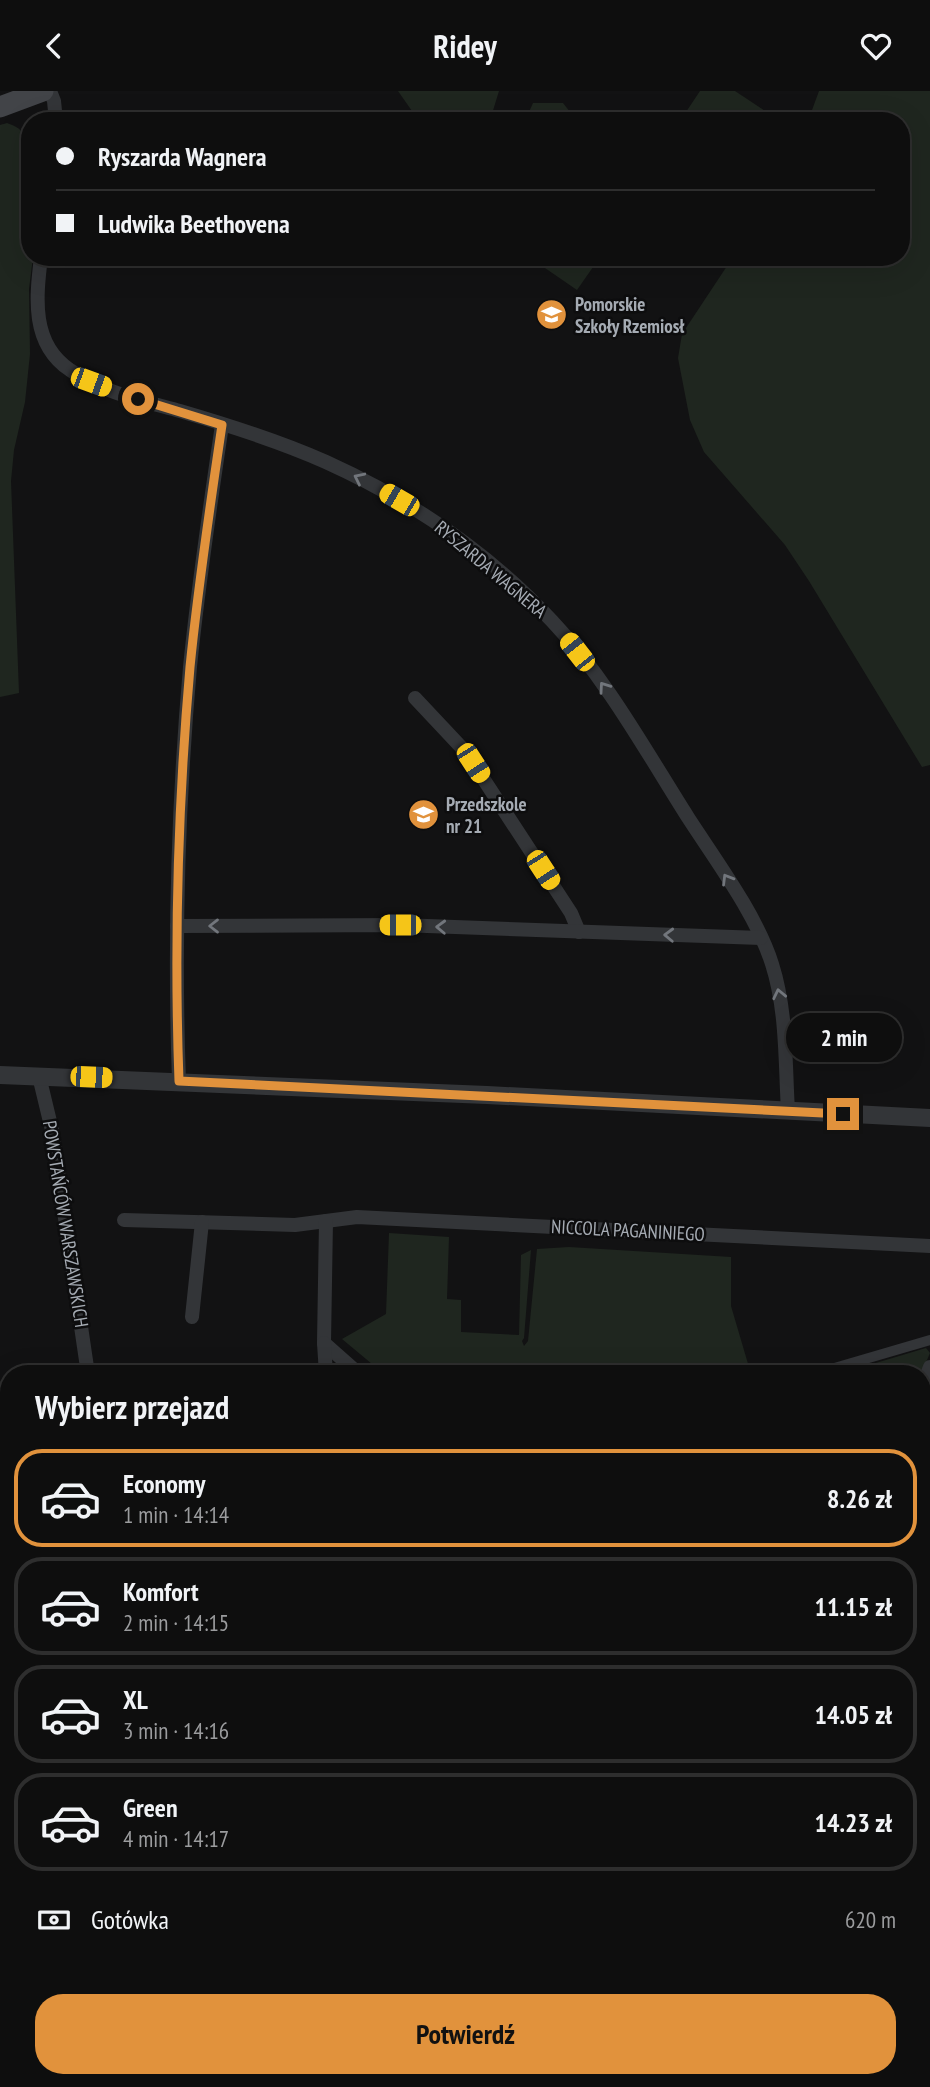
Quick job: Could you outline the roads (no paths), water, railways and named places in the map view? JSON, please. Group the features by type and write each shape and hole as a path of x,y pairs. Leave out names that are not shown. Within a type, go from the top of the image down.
{"main road":[{"path":"0,107 43,91"}],"street":[{"path":"50,91 55,112"},
{"name":"RYSZARDA WAGNERA","path":"40,266 37,305 39,324 48,346 69,370 91,382 323,461 376,487 441,525 519,589 553,621 621,711 711,852 761,938 771,961 782,1005 788,1111"},
{"path":"179,1081 177,926 182,778 191,666 222,425"},
{"path":"415,698 467,755 571,913 579,932"},
{"path":"177,926 400,925 761,938"},
{"path":"0,1075 179,1081 930,1118"},
{"name":"POWSTAŃCÓW WARSZAWSKICH","path":"39,1076 52,1130 87,1365"},
{"name":"NICCOLA PAGANINIEGO","path":"124,1220 295,1225 357,1217 930,1245"},
{"path":"325,1365 326,1221"},
{"path":"192,1317 202,1222"},
{"path":"845,1365 930,1340"},
{"path":"324,1343 349,1365"}],"place":[{"name":"Pomorskie Szkoły Rzemiosł","path":"552,315"},
{"name":"Przedszkole nr 21","path":"423,815"}]}
